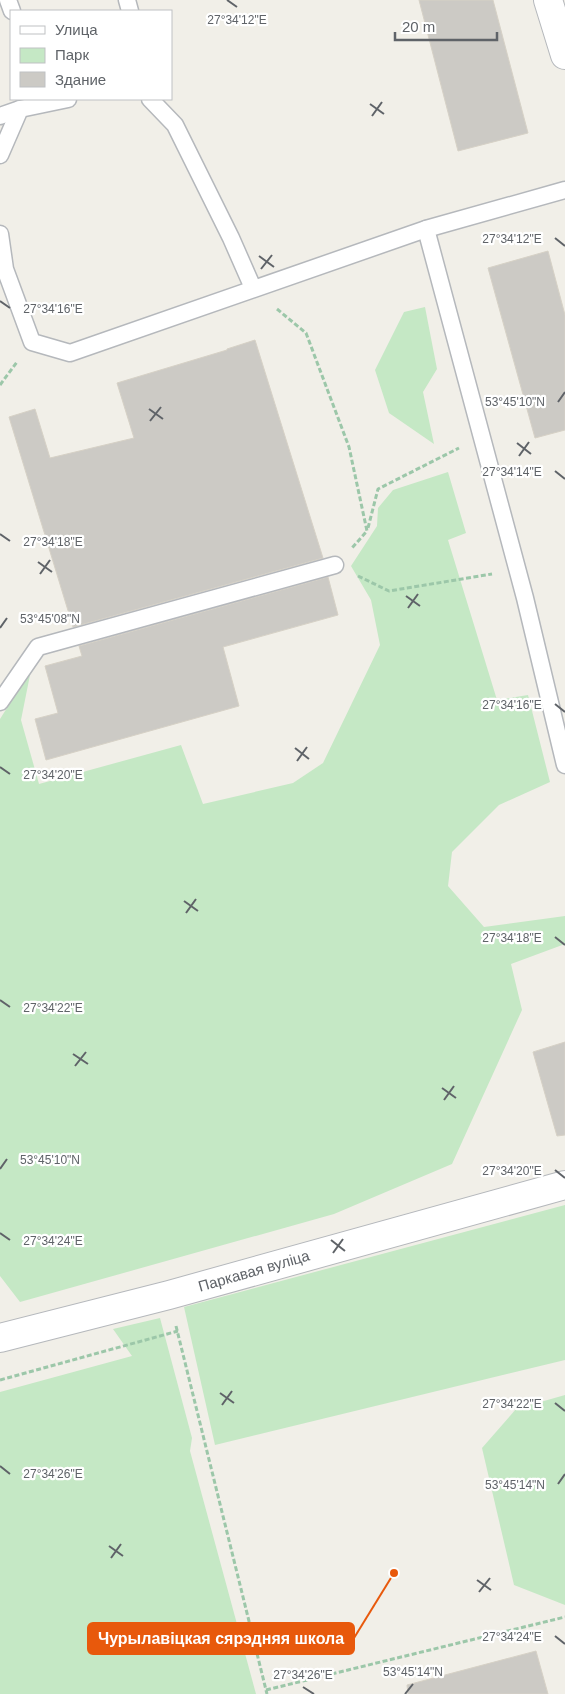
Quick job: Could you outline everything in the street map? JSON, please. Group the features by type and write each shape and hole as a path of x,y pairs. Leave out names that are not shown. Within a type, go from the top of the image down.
{"street":[{"path":"548,0 565,55"},
{"name":"Паркавая вуліца","path":"0,1338 169,1295 565,1185"}],"lane":[{"path":"0,116 42,101 55,100"},
{"path":"151,100 175,125 254,288"},
{"path":"0,154 20,109"},
{"path":"0,234 5,269 32,342 70,353 426,229 565,190"},
{"path":"426,229 517,570 565,765"},
{"path":"0,702 38,647 335,565"}],"path":[{"path":"254,288 306,333 350,447 368,532"},
{"path":"481,437 378,489 368,532 335,565 389,591 517,570"},
{"path":"169,1295 267,1692 565,1617"},
{"path":"0,1380 178,1331"}],"green space":[{"path":"425,307 437,369 423,392 434,444 389,413 375,370 404,312"},
{"path":"448,472 466,533 448,540 497,700 528,695 550,782 499,805 452,852 448,886 484,927 565,916 565,944 511,964 522,1010 452,1164 334,1214 20,1302 0,1276 0,719 31,670 21,720 39,784 181,745 203,804 293,783 323,763 380,645 371,600 351,566 377,526 378,508 393,490"},
{"path":"565,1205 565,1360 215,1445 184,1307"},
{"path":"160,1318 192,1438 190,1451 256,1694 0,1694 0,1392 132,1356 113,1329"},
{"path":"565,1395 565,1605 514,1585 482,1448 516,1409"}],"building":[{"path":"419,0 493,0 528,133 458,151"},
{"path":"548,251 565,315 565,430 535,438 488,268"},
{"path":"255,340 323,558 73,627 9,417 35,409 50,458 134,438 117,383"},
{"path":"328,577 338,615 223,647 239,706 46,760 35,719 58,713 45,666 82,656 79,646"},
{"path":"565,1042 565,1135 557,1136 533,1052"},
{"path":"536,1651 548,1694 408,1694 407,1685"}],"place":[{"name":"Чурылавіцкая сярэдняя школа","path":"394,1573"}]}
